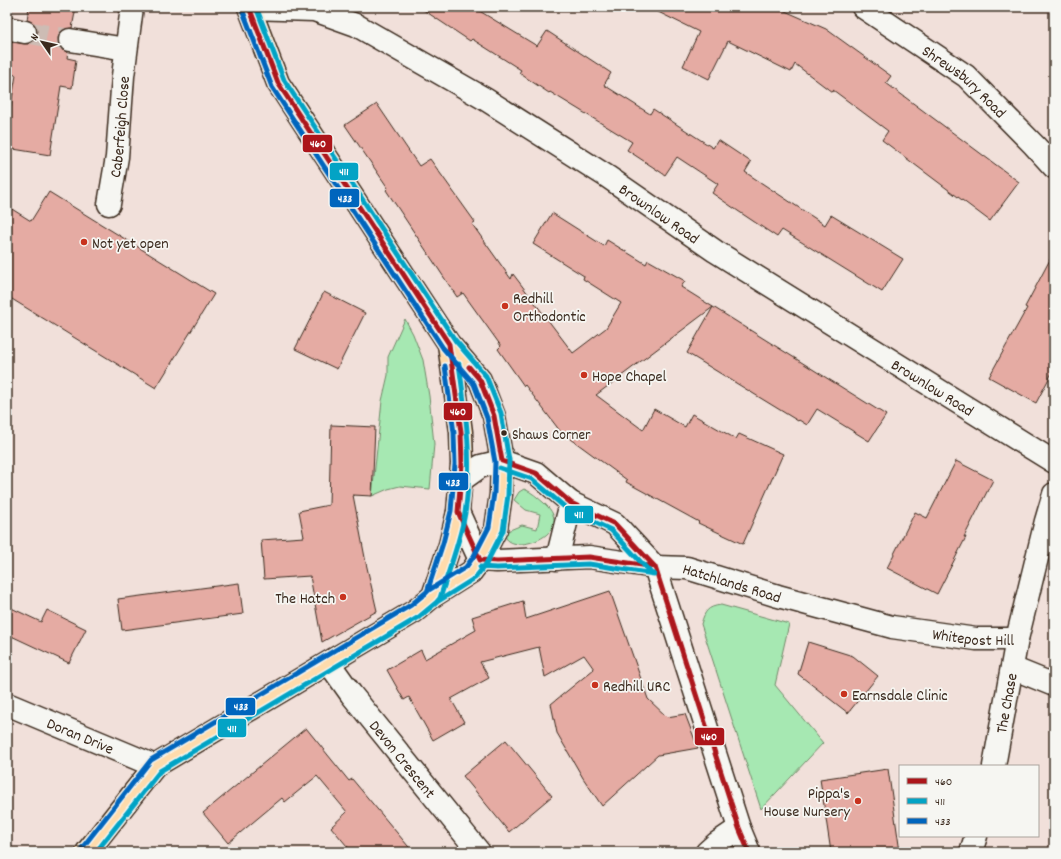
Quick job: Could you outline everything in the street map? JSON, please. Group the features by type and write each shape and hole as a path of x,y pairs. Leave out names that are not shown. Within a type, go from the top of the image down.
{"main road":[{"path":"87,852 155,766 415,611 433,596 471,572 480,560 496,529 501,494 502,461 494,416 480,380 449,344 278,83 250,7"},
{"path":"433,596 450,545 458,512 462,464 461,432 449,344"}],"street":[{"name":"Caberfeigh Close","path":"109,204 117,157 126,49 132,7"},
{"name":"Brownlow Road","path":"250,7 314,10 356,25 485,99 608,177 715,251 1054,462"},
{"name":"Shrewsbury Road","path":"864,7 966,76 1054,167"},
{"path":"70,40 126,49"},
{"path":"460,481 481,466 502,461 536,473 572,503 615,524 655,567 739,828 749,852"},
{"name":"Whitepost Hill","path":"808,604 892,627 976,639 1017,639 1054,494"},
{"path":"556,559 572,503"},
{"path":"458,512 480,560"},
{"name":"Hatchlands Road","path":"480,560 497,561 589,557 655,567 687,568 808,604"},
{"name":"The Chase","path":"994,765 1017,639"},
{"name":"Devon Crescent","path":"328,663 351,694 479,852"},
{"path":"1012,668 1054,685"},
{"name":"Doran Drive","path":"7,704 155,766"},
{"path":"707,852 739,828"},
{"path":"972,852 976,837"}],"green space":[{"path":"405,319 413,334 423,360 429,396 434,444 430,489 400,486 388,489 372,496 382,401 388,375 388,357"},
{"path":"524,489 532,493 544,503 552,513 554,522 551,530 544,537 525,544 516,544 507,540 505,532 522,525 537,529 540,514 526,510 514,500 519,492"},
{"path":"721,605 789,624 775,685 823,743 761,809 701,624 707,610"}],"building":[{"path":"29,7 76,7 72,28 65,29 60,32 58,38 59,45 62,50 68,52 67,58 76,60 72,88 61,86 50,155 7,148 7,129 16,75 7,74 7,67 11,42 28,44 34,41 37,35 37,28 33,23 27,20"},
{"path":"419,7 473,7 537,46 547,31 611,73 604,85 650,114 653,109 713,148 718,140 751,162 745,172 825,225 831,215 903,259 882,292 782,230 777,237 712,193 718,184 677,157 665,175 627,150 632,142 550,92 549,93 519,73 521,70 472,39 470,41"},
{"path":"648,7 776,7 826,29 891,76 886,83 1019,182 990,221 882,140 888,131 795,64 791,72 728,41 709,79 683,66 699,32"},
{"path":"377,104 419,166 430,159 475,222 472,224 511,279 513,274 573,353 606,328 621,303 583,279 584,276 533,244 552,213 604,246 607,240 646,264 648,260 685,281 681,287 713,307 596,395 643,430 654,409 685,427 692,414 736,439 739,434 783,454 743,544 698,523 699,522 626,482 627,480 560,431 525,385 524,386 498,349 501,346 463,293 457,297 386,190 388,188 345,125"},
{"path":"49,192 214,294 156,388 7,296 7,206 31,221"},
{"path":"1054,252 1054,369 1036,403 989,377 1027,308 1025,307"},
{"path":"324,292 365,313 337,369 295,349"},
{"path":"713,307 886,415 869,441 817,409 807,425 799,420 798,421 687,353"},
{"path":"331,425 375,427 372,496 353,495 377,611 322,642 310,576 264,579 261,540 304,537 299,511 329,505"},
{"path":"956,461 993,480 937,594 887,568 915,512 927,518"},
{"path":"239,583 243,614 122,630 118,599"},
{"name":"Redhill URC","path":"610,591 648,699 667,717 685,714 698,748 658,755 602,806 583,778 557,733 551,704 594,669 584,655 545,677 539,647 480,662 489,678 451,699 464,722 433,740 409,697 404,700 387,670 421,650 425,659 476,630 472,617 523,601 526,619"},
{"path":"7,606 41,622 47,610 86,629 69,663 7,634"},
{"name":"Earnsdale Clinic","path":"808,642 853,656 878,676 848,713 798,674"},
{"path":"306,728 349,781 352,779 413,852 352,852 331,827 347,812 317,776 285,802 282,798 228,843 203,813"},
{"path":"506,740 552,796 509,832 463,776"},
{"name":"Pippa's House Nursery","path":"888,769 900,852 831,852 820,779"}],"tunnel":[{"path":"25,32 70,40"}],"transit line":[{"name":"460","path":"249,7 278,83 449,344 461,432 462,464 458,512 480,560"},
{"name":"411","path":"96,852 160,771 419,617 437,602 475,578 486,564 503,531 508,495 509,460 501,413 486,376 455,340 284,80 256,7"},
{"name":"433","path":"82,848 151,760 411,605 429,590 466,567 474,556 489,527 494,493 495,462 487,418 474,384 443,348 272,87 242,9"},
{"name":"411","path":"435,604 440,598 457,545 463,524 467,494 468,438 459,364"},
{"name":"433","path":"425,594 427,592 443,543 451,511 455,464 454,433 445,366"},
{"name":"460","path":"469,367 480,380 494,416 502,461"},
{"name":"460","path":"502,461 536,473 571,503 615,524 655,567 739,828 749,852"},
{"name":"411","path":"500,468 532,479 567,509 611,530 650,572"},
{"name":"460","path":"480,560 497,561 589,557 655,567"},
{"name":"411","path":"480,567 497,568 589,564 654,574"}],"place":[{"name":"Not yet open","path":"84,242"},
{"name":"Redhill Orthodontic","path":"505,306"},
{"name":"Hope Chapel","path":"584,375"},
{"name":"Shaws Corner","path":"504,433"},
{"name":"The Hatch","path":"343,597"},
{"name":"Redhill URC","path":"595,685"},
{"name":"Earnsdale Clinic","path":"844,694"},
{"name":"Pippa's House Nursery","path":"858,801"}]}
